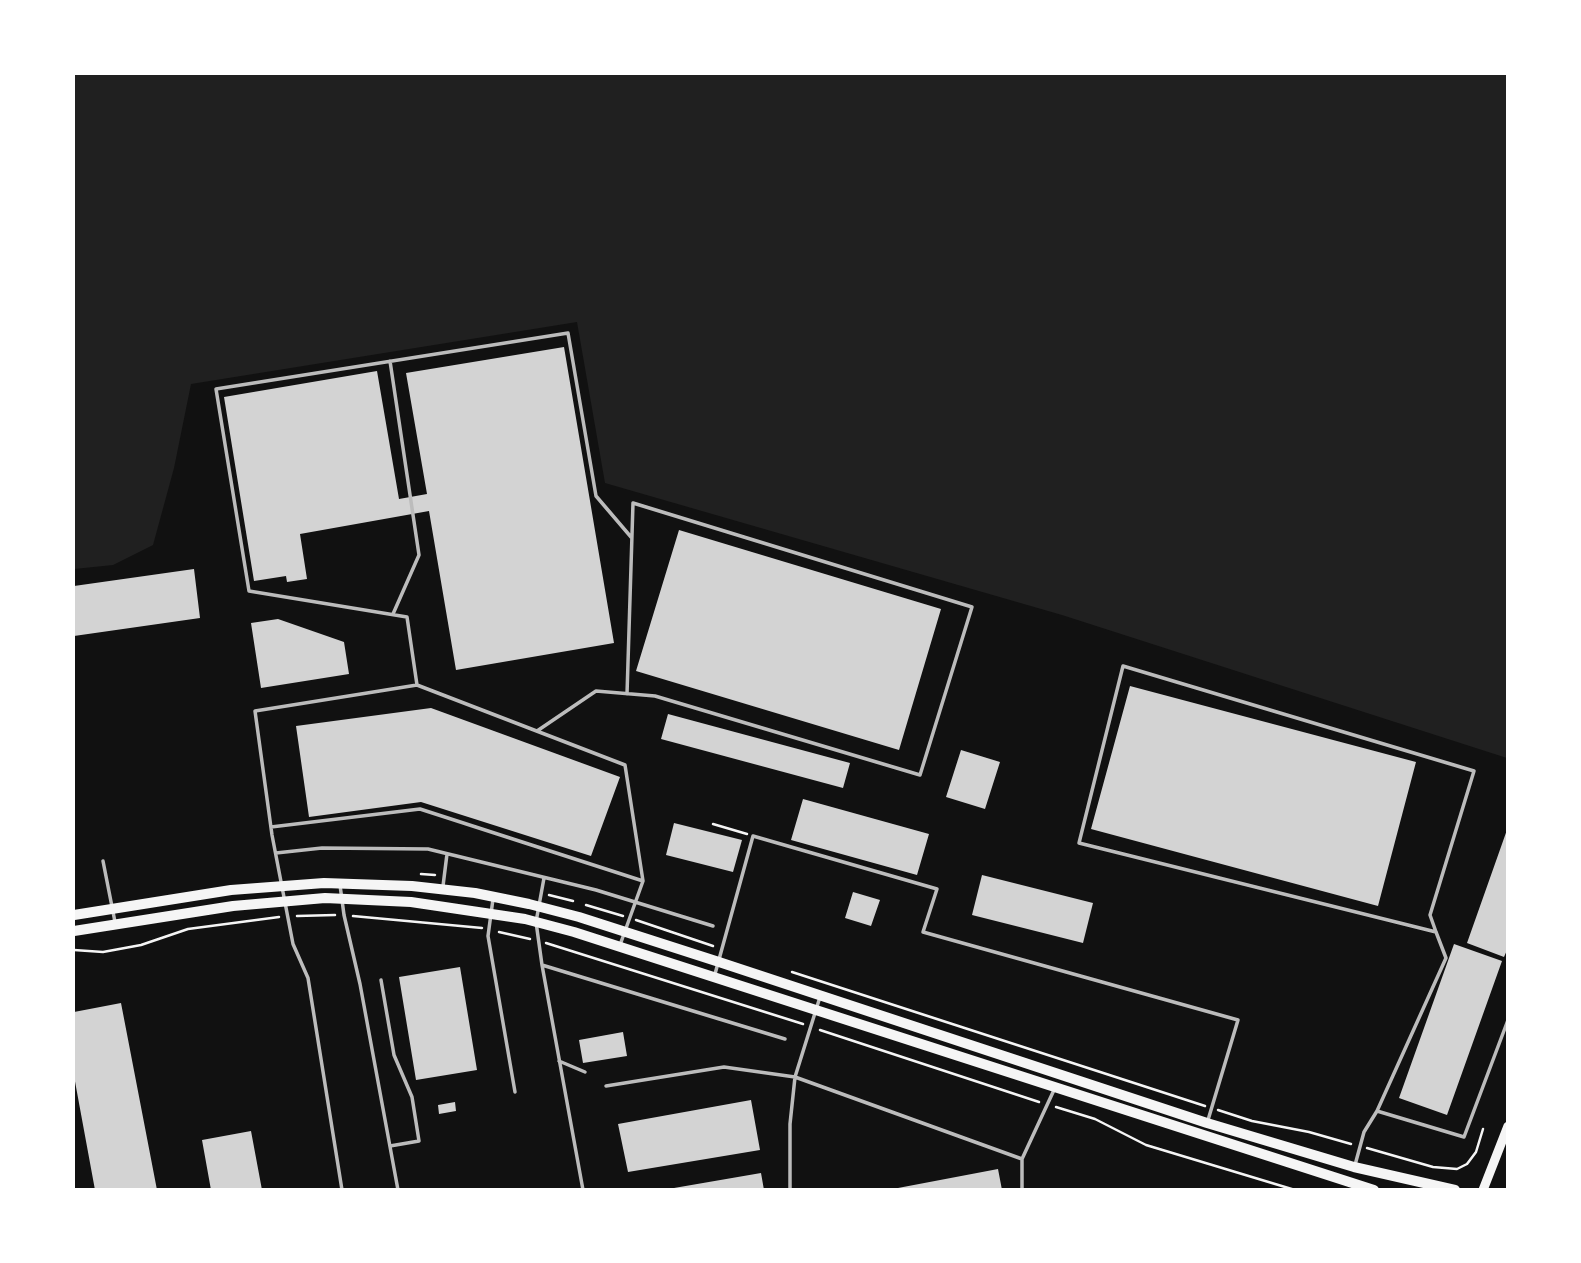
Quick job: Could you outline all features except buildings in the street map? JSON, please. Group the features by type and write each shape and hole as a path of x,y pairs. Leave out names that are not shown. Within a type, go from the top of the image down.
{"main road":[{"path":"74,915 282,885 340,883 442,890 493,897 625,931 1207,1123 1354,1167 1455,1189"},
{"path":"74,931 222,907 342,898 411,902 536,922 715,976 1374,1189"},
{"path":"1483,1189 1507,1126"}],"lane":[{"path":"417,685 407,617 249,591 216,389 568,333 596,496 632,538"},
{"path":"390,361 419,555 393,615"},
{"path":"537,731 596,691 627,694 655,696 920,775 972,607 634,503 627,694"},
{"path":"1354,1167 1364,1132 1377,1111 1446,958 1430,915 1474,771 1123,666 1079,843 1436,932"},
{"path":"342,1189 308,978 293,944 284,901 255,711 417,685 625,765 643,881 620,946"},
{"path":"271,827 420,809 643,881"},
{"path":"715,976 752,836 937,889 923,932 1238,1020 1207,1123"},
{"path":"276,853 322,848 428,849 636,901 713,926"},
{"path":"442,890 447,854"},
{"path":"103,861 116,924"},
{"path":"544,878 536,922 583,1189"},
{"path":"340,883 398,1189"},
{"path":"493,897 488,936 515,1092"},
{"path":"542,965 785,1040"},
{"path":"381,980 394,1055 412,1097 419,1141 390,1146"},
{"path":"790,1189 790,1124 795,1077 820,995"},
{"path":"1377,1111 1464,1138 1507,1020"},
{"path":"559,1061 585,1072"},
{"path":"606,1086 724,1068 795,1077 1022,1159"},
{"path":"1023,1189 1022,1159 1055,1088"}],"path":[{"path":"713,824 752,836"},
{"path":"1426,1164 1447,1170 1467,1164 1476,1152 1483,1129"}],"shaded area":[{"path":"74,74 1507,74 1507,758 1062,615 605,483 577,322 191,384 174,468 153,545 113,565 74,569"}]}
